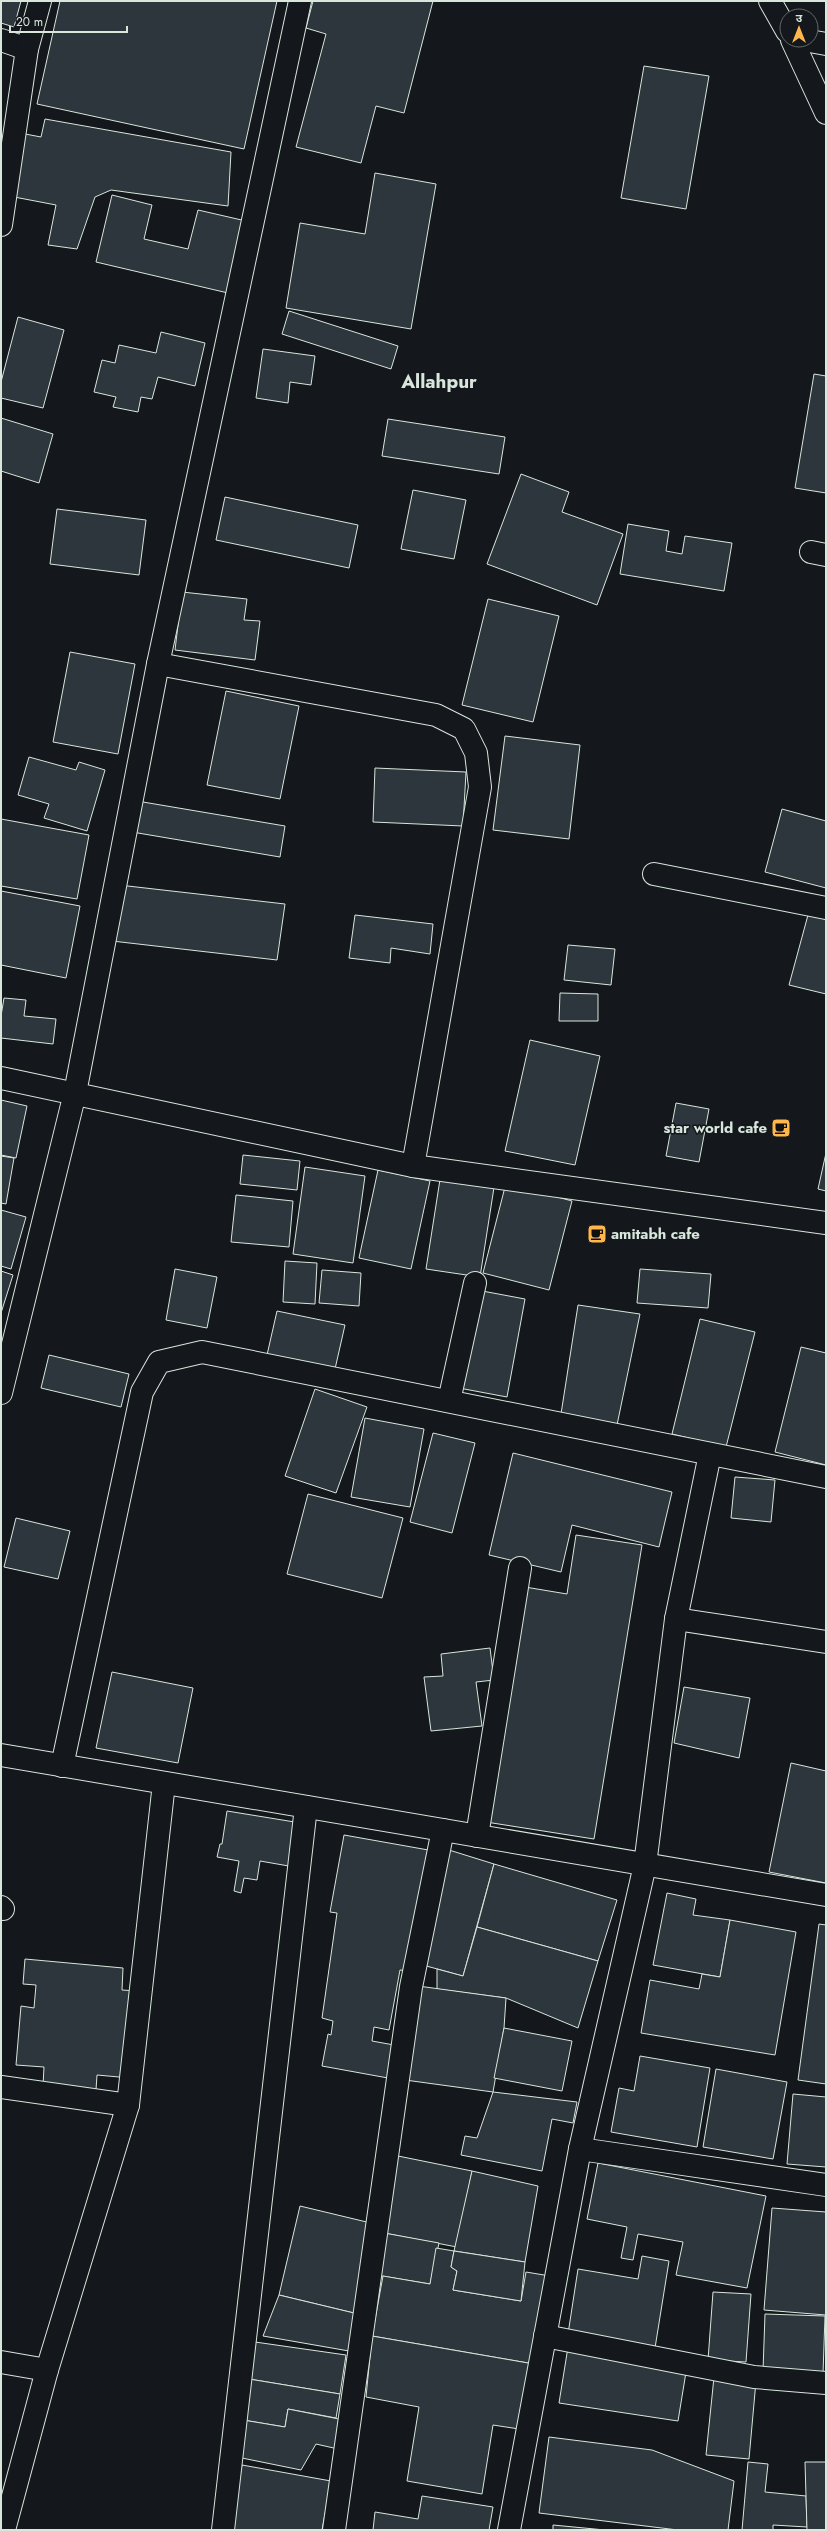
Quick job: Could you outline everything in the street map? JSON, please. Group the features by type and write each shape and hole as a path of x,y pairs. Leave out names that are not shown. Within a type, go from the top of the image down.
{"street":[{"path":"1,225 27,49 40,1"},
{"path":"1,1393 75,1093 158,664 300,1"},
{"path":"770,1 779,17"},
{"path":"1,40 27,49"},
{"path":"796,48 826,113"},
{"path":"158,664 436,714 464,729 476,753 480,787 412,1166"},
{"path":"654,874 826,908"},
{"path":"1,1078 412,1166 826,1223"},
{"path":"448,1401 475,1283"},
{"path":"62,1766 142,1392 159,1362 202,1352 826,1477"},
{"path":"509,2530 580,2149 645,1865 676,1619 710,1454"},
{"path":"477,1836 520,1568"},
{"path":"676,1619 826,1642"},
{"path":"2,1761 62,1766 826,1895"},
{"path":"4,2522 47,2370 128,2105 164,1783"},
{"path":"223,2530 306,1807"},
{"path":"334,2530 411,1987 443,1830"},
{"path":"1,2087 128,2105"},
{"path":"580,2149 826,2185"},
{"path":"545,2336 754,2377 826,2383"},
{"path":"1,2362 47,2370"}],"building":[{"path":"1,1 21,1 14,27 1,23"},
{"path":"60,1 277,1 244,149 37,104"},
{"path":"313,1 433,1 404,113 376,106 361,163 296,147 326,34 306,28"},
{"path":"644,66 709,76 686,209 621,198"},
{"path":"45,119 231,152 228,206 111,190 95,197 77,249 48,245 56,205 9,196 20,133 41,137"},
{"path":"375,173 436,184 411,329 286,308 300,223 365,234"},
{"path":"112,195 152,205 144,239 188,249 198,210 246,221 228,293 96,262"},
{"path":"289,311 398,346 391,369 282,334"},
{"path":"18,317 64,330 43,408 1,398 1,382"},
{"path":"161,332 205,343 195,386 158,377 152,399 141,397 138,412 113,407 116,397 94,392 102,360 115,363 119,345 156,353"},
{"path":"263,349 315,356 311,385 290,382 288,403 256,398"},
{"path":"814,374 826,376 826,493 795,488"},
{"path":"1,418 53,434 39,483 1,471"},
{"path":"388,419 505,437 499,474 382,456"},
{"path":"521,474 569,492 562,512 623,534 597,605 487,564"},
{"path":"413,490 466,500 454,559 401,549"},
{"path":"225,497 358,525 349,568 216,540"},
{"path":"57,509 146,520 139,575 50,564"},
{"path":"628,524 669,531 666,551 682,554 685,536 732,543 724,591 620,574"},
{"path":"182,592 247,599 244,620 260,621 255,660 175,650"},
{"path":"488,599 559,616 533,722 462,705"},
{"path":"70,652 135,664 118,754 53,742"},
{"path":"226,691 299,706 280,799 207,785"},
{"path":"505,736 580,745 569,839 493,830"},
{"path":"29,757 76,770 79,762 105,770 87,831 44,818 49,804 18,795"},
{"path":"375,768 466,772 463,826 373,822"},
{"path":"137,801 285,826 280,857 132,832"},
{"path":"782,809 826,821 826,888 765,872"},
{"path":"1,819 89,835 77,899 1,886"},
{"path":"119,885 285,904 277,960 112,941"},
{"path":"1,891 80,906 66,978 1,965"},
{"path":"355,915 433,924 430,954 391,948 390,963 349,958"},
{"path":"808,915 826,919 826,994 789,985"},
{"path":"568,945 615,949 611,985 564,980"},
{"path":"560,993 598,994 598,1021 559,1021"},
{"path":"4,998 26,1000 24,1016 56,1019 53,1044 1,1038 1,1016"},
{"path":"530,1040 600,1056 575,1165 505,1151"},
{"path":"1,1100 27,1106 16,1158 1,1155"},
{"path":"676,1103 709,1109 699,1162 666,1156"},
{"path":"826,1153 826,1191 818,1189"},
{"path":"243,1155 300,1161 297,1190 240,1184"},
{"path":"1,1156 14,1158 6,1204 1,1203"},
{"path":"305,1167 365,1176 353,1263 293,1254"},
{"path":"378,1170 430,1181 411,1269 359,1258"},
{"path":"441,1173 495,1181 480,1277 426,1269"},
{"path":"506,1183 572,1201 549,1290 483,1273"},
{"path":"236,1195 293,1201 289,1247 231,1242"},
{"path":"1,1210 26,1217 11,1269 1,1266"},
{"path":"285,1261 317,1263 315,1304 283,1302"},
{"path":"175,1269 217,1277 207,1328 166,1320"},
{"path":"640,1269 711,1274 708,1308 637,1303"},
{"path":"322,1270 361,1273 359,1306 319,1303"},
{"path":"1,1271 13,1275 1,1313"},
{"path":"477,1290 525,1299 507,1397 459,1388"},
{"path":"578,1305 640,1314 617,1425 561,1414"},
{"path":"277,1311 345,1325 335,1369 267,1355"},
{"path":"700,1319 755,1332 726,1447 672,1434"},
{"path":"801,1347 826,1353 826,1465 775,1452"},
{"path":"49,1355 129,1374 121,1407 41,1388"},
{"path":"315,1389 367,1407 336,1493 285,1476"},
{"path":"365,1418 424,1429 410,1507 351,1497"},
{"path":"433,1433 475,1443 452,1533 410,1522"},
{"path":"513,1453 672,1492 659,1547 572,1525 561,1572 489,1555"},
{"path":"735,1477 775,1480 771,1522 731,1518"},
{"path":"308,1494 403,1518 382,1598 287,1574"},
{"path":"16,1518 70,1531 58,1579 4,1567"},
{"path":"576,1535 642,1545 594,1839 486,1822 525,1587 567,1594"},
{"path":"490,1648 494,1680 476,1682 482,1726 431,1731 424,1677 443,1676 441,1654"},
{"path":"112,1672 193,1688 178,1763 96,1748"},
{"path":"684,1687 750,1698 739,1758 674,1743"},
{"path":"791,1763 826,1771 826,1883 769,1872"},
{"path":"227,1811 313,1825 306,1869 260,1861 257,1880 244,1878 241,1893 234,1891 239,1861 217,1857 220,1844 222,1844"},
{"path":"344,1835 434,1851 410,1971 400,1970 389,2030 374,2027 372,2041 394,2045 388,2078 322,2066 328,2034 331,2035 333,2021 322,2018 337,1913 330,1912"},
{"path":"449,1850 494,1864 463,1976 419,1964"},
{"path":"494,1864 617,1900 598,1961 477,1927"},
{"path":"667,1893 696,1899 693,1915 730,1920 720,1977 653,1965"},
{"path":"730,1920 796,1932 775,2055 641,2033 650,1980 699,1989 702,1974 720,1977"},
{"path":"819,1924 826,1925 826,2084 798,2080"},
{"path":"477,1927 598,1961 578,2028 506,1998 437,1989 437,1969 463,1976"},
{"path":"25,1959 123,1968 122,1990 138,1991 130,2078 97,2075 96,2090 43,2086 44,2067 16,2065 21,2006 34,2008 36,1985 23,1984"},
{"path":"418,1986 506,1998 504,2028 493,2092 405,2080"},
{"path":"504,2028 572,2041 562,2091 494,2078"},
{"path":"640,2056 710,2068 697,2147 611,2132 619,2088 634,2091"},
{"path":"716,2069 787,2082 773,2159 703,2147"},
{"path":"493,2092 577,2102 573,2123 552,2119 542,2171 461,2155 465,2136 477,2138"},
{"path":"793,2094 826,2097 826,2167 787,2164"},
{"path":"398,2156 472,2171 457,2247 384,2233"},
{"path":"598,2163 766,2196 747,2288 676,2275 683,2242 638,2234 633,2260 621,2258 627,2227 587,2219"},
{"path":"472,2171 538,2186 525,2262 454,2251"},
{"path":"300,2206 375,2224 354,2313 279,2295"},
{"path":"772,2208 826,2212 826,2315 764,2310"},
{"path":"384,2233 439,2243 430,2284 376,2275"},
{"path":"436,2248 454,2251 451,2267 457,2271 453,2290 521,2301 526,2272 550,2276 534,2364 372,2336 383,2276 430,2284"},
{"path":"454,2251 525,2262 521,2301 453,2290 457,2271 451,2267"},
{"path":"642,2256 669,2261 655,2348 568,2334 578,2269 638,2279"},
{"path":"713,2292 751,2294 746,2362 708,2360"},
{"path":"279,2295 354,2313 349,2351 263,2336"},
{"path":"765,2314 825,2316 823,2374 763,2371"},
{"path":"372,2336 534,2364 519,2429 493,2425 482,2494 407,2481 419,2407 366,2397"},
{"path":"255,2342 346,2355 340,2394 249,2379"},
{"path":"568,2347 687,2366 678,2421 559,2403"},
{"path":"714,2377 756,2381 749,2459 706,2455"},
{"path":"249,2379 340,2394 336,2418 288,2409 285,2427 243,2420"},
{"path":"288,2409 344,2420 338,2449 316,2444 301,2470 237,2457 243,2420 285,2427"},
{"path":"549,2437 652,2450 734,2481 728,2530 678,2530 539,2513"},
{"path":"748,2462 768,2464 765,2492 806,2496 807,2527 773,2525 773,2530 742,2530"},
{"path":"805,2462 826,2462 826,2530 807,2530"},
{"path":"242,2465 331,2481 322,2530 230,2530"},
{"path":"422,2496 493,2507 489,2530 373,2530 375,2512 418,2519"},
{"path":"553,2525 605,2530 553,2530"}],"place":[{"name":"star world cafe","path":"781,1128"},
{"name":"amitabh cafe","path":"597,1234"}],"district":[{"name":"Allahpur","path":"439,381"}]}
